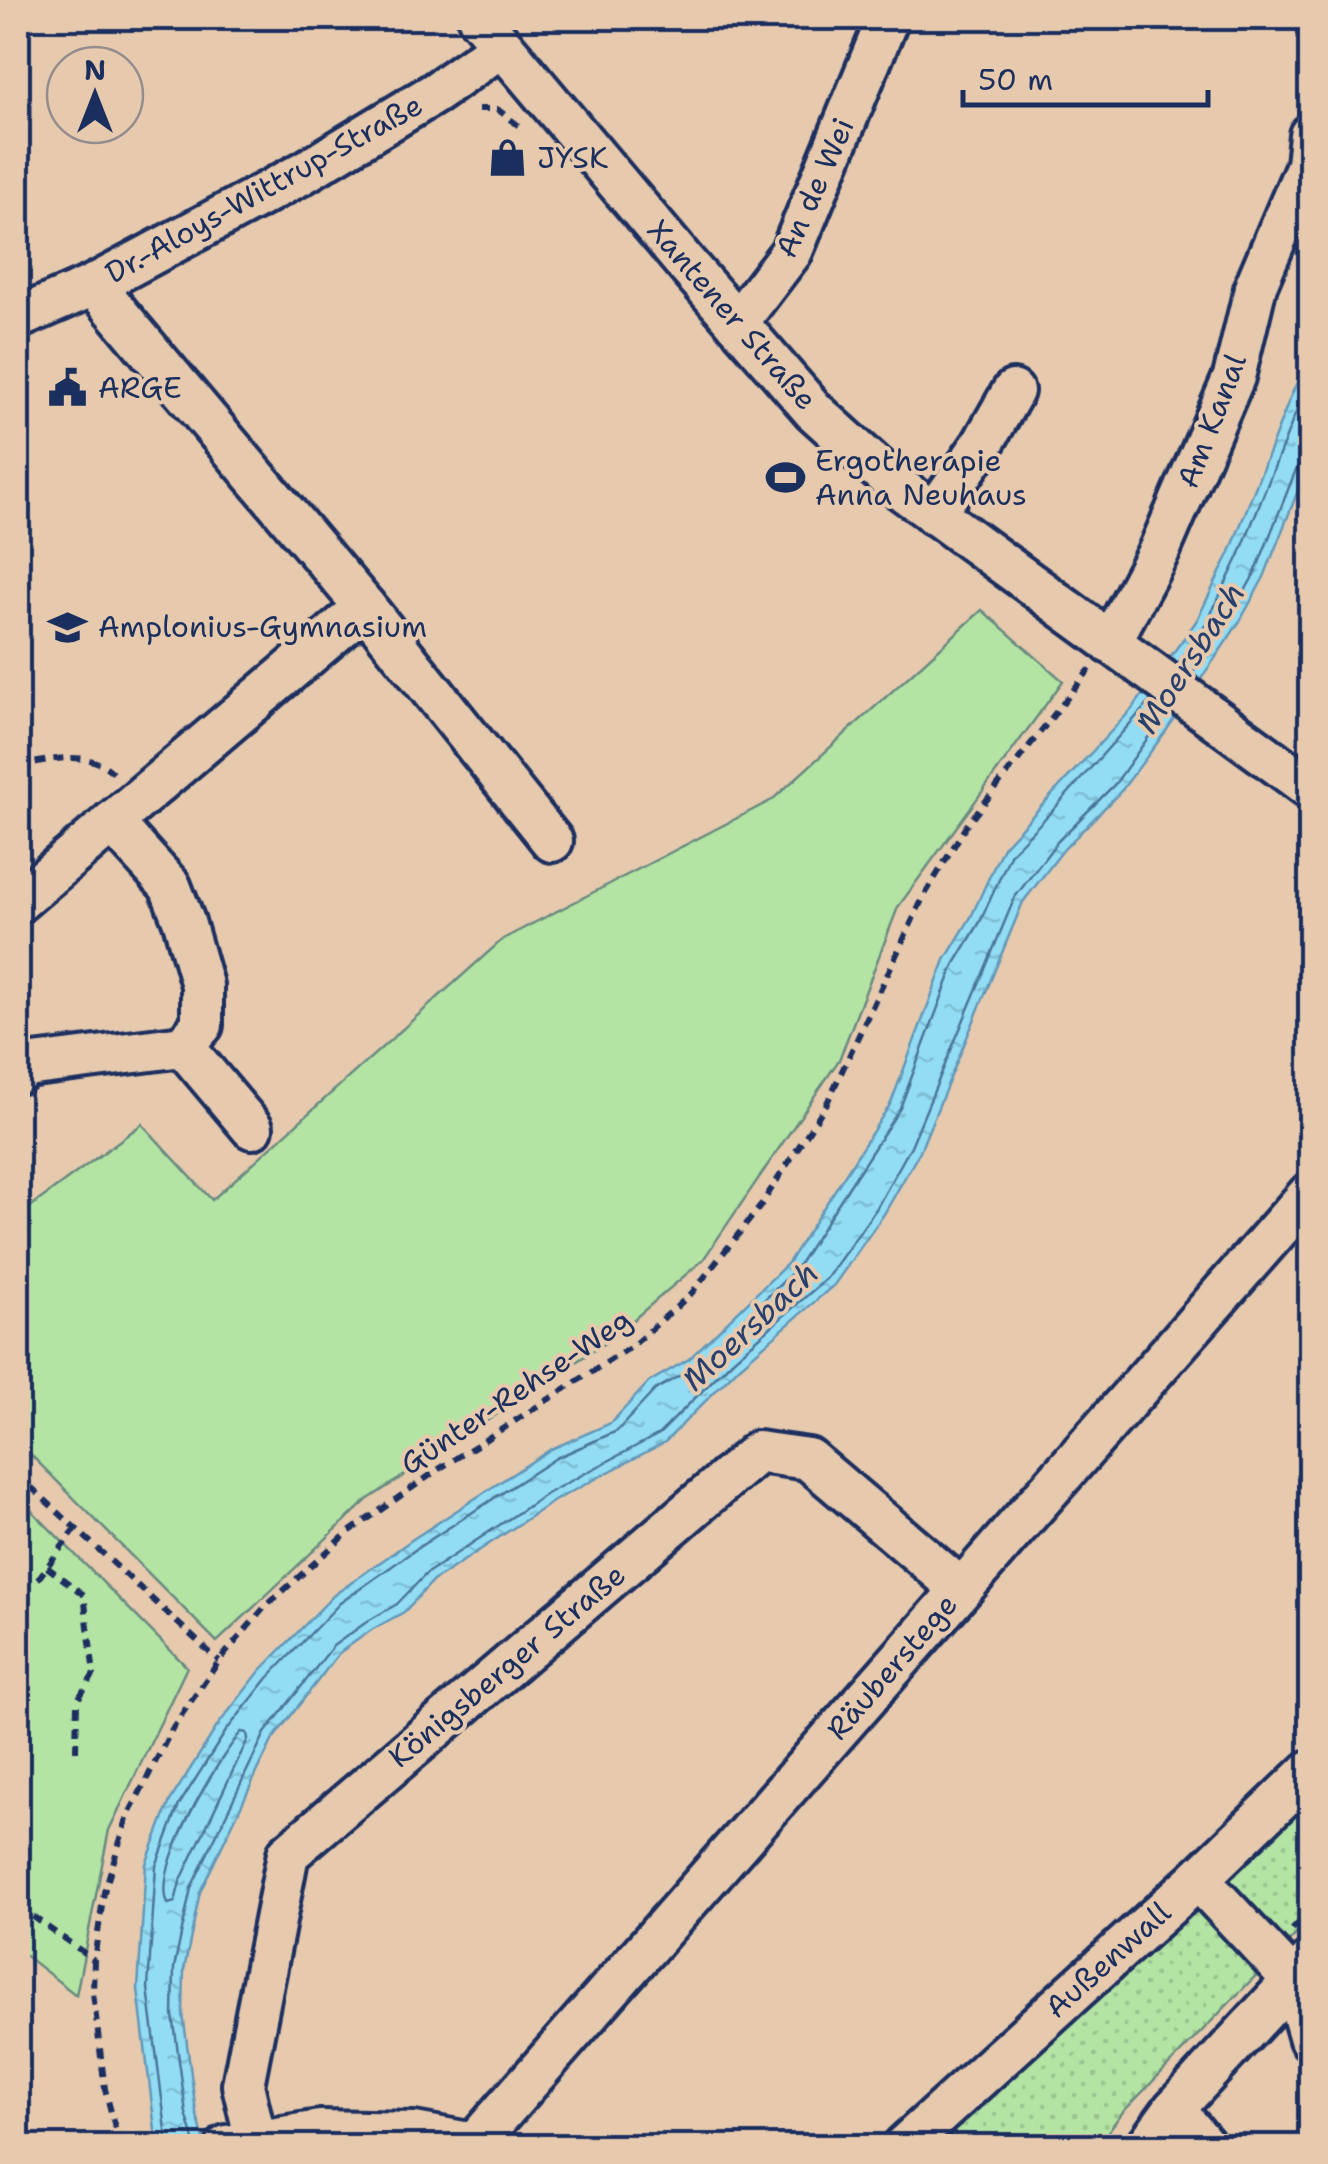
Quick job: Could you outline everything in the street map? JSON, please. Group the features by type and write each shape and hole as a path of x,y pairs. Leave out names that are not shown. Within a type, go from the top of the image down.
{"street":[{"name":"An de Wei","path":"737,323 792,251 888,18"},
{"name":"Dr.-Aloys-Wittrup-Straße","path":"18,318 94,285 303,172 435,93 491,32"},
{"name":"Xantener Straße","path":"491,32 814,411 897,486 1310,788"},
{"name":"Am Kanal","path":"1119,649 1234,376 1256,285 1306,165 1310,136"},
{"path":"94,285 365,607 552,841"},
{"path":"934,514 982,446 1013,391"},
{"path":"18,902 365,607"},
{"path":"18,1073 26,1066 183,1046 202,1025 202,985 184,922 170,886 124,812"},
{"path":"183,1046 252,1128"},
{"name":"Räuberstege","path":"480,2145 960,1589 1310,1193"},
{"name":"Königsberger Straße","path":"480,2145 414,2133 320,2131 242,2144 243,2085 288,1854 758,1452 808,1459 960,1589"},
{"name":"Außenwall","path":"904,2146 1198,1879 1310,1771"},
{"path":"1198,1879 1302,1971 1310,2039"},
{"path":"1147,2146 1174,2109 1302,1971"},
{"path":"1174,2109 1205,2146"}],"path":[{"name":"Günter-Rehse-Weg","path":"120,2146 105,2088 93,1992 94,1960 104,1892 128,1816 173,1727 219,1661 264,1608 349,1532 631,1347 691,1294 759,1208 827,1103 924,898 966,826 1119,649"},
{"path":"18,766 68,756 108,766 124,812"},
{"path":"18,1474 219,1661"},
{"path":"38,1579 76,1528"},
{"path":"47,1567 84,1596 94,1674 78,1701 76,1752"},
{"path":"18,1906 94,1960"}],"green space":[{"path":"982,610 1063,681 898,907 839,1060 703,1260 612,1338 367,1500 217,1642 18,1442 18,1216 142,1124 212,1200 503,939 772,800"},
{"path":"18,1497 187,1667 109,1830 76,1995 18,1950"},
{"path":"1310,1790 1310,1920 1122,2113 1097,2146 931,2146"}],"water":[{"name":"Moersbach","path":"1310,353 1310,460 1264,577 1240,621 1166,731 1122,790 1064,849 1023,902 920,1151 884,1214 834,1285 739,1367 665,1442 554,1501 433,1581 404,1612 339,1653 273,1739 200,1892 184,1970 183,2014 196,2112 206,2146 159,2146 138,1989 146,1864 170,1801 218,1725 260,1671 334,1595 551,1449 611,1423 649,1382 689,1359 788,1263 891,1103 945,960 971,917 1003,847 1133,708 1197,620 1230,552"}],"place":[{"name":"JYSK","path":"507,158"},
{"name":"ARGE","path":"68,388"},
{"name":"Ergotherapie Anna Neuhaus","path":"785,478"},
{"name":"Amplonius-Gymnasium","path":"68,627"}]}
